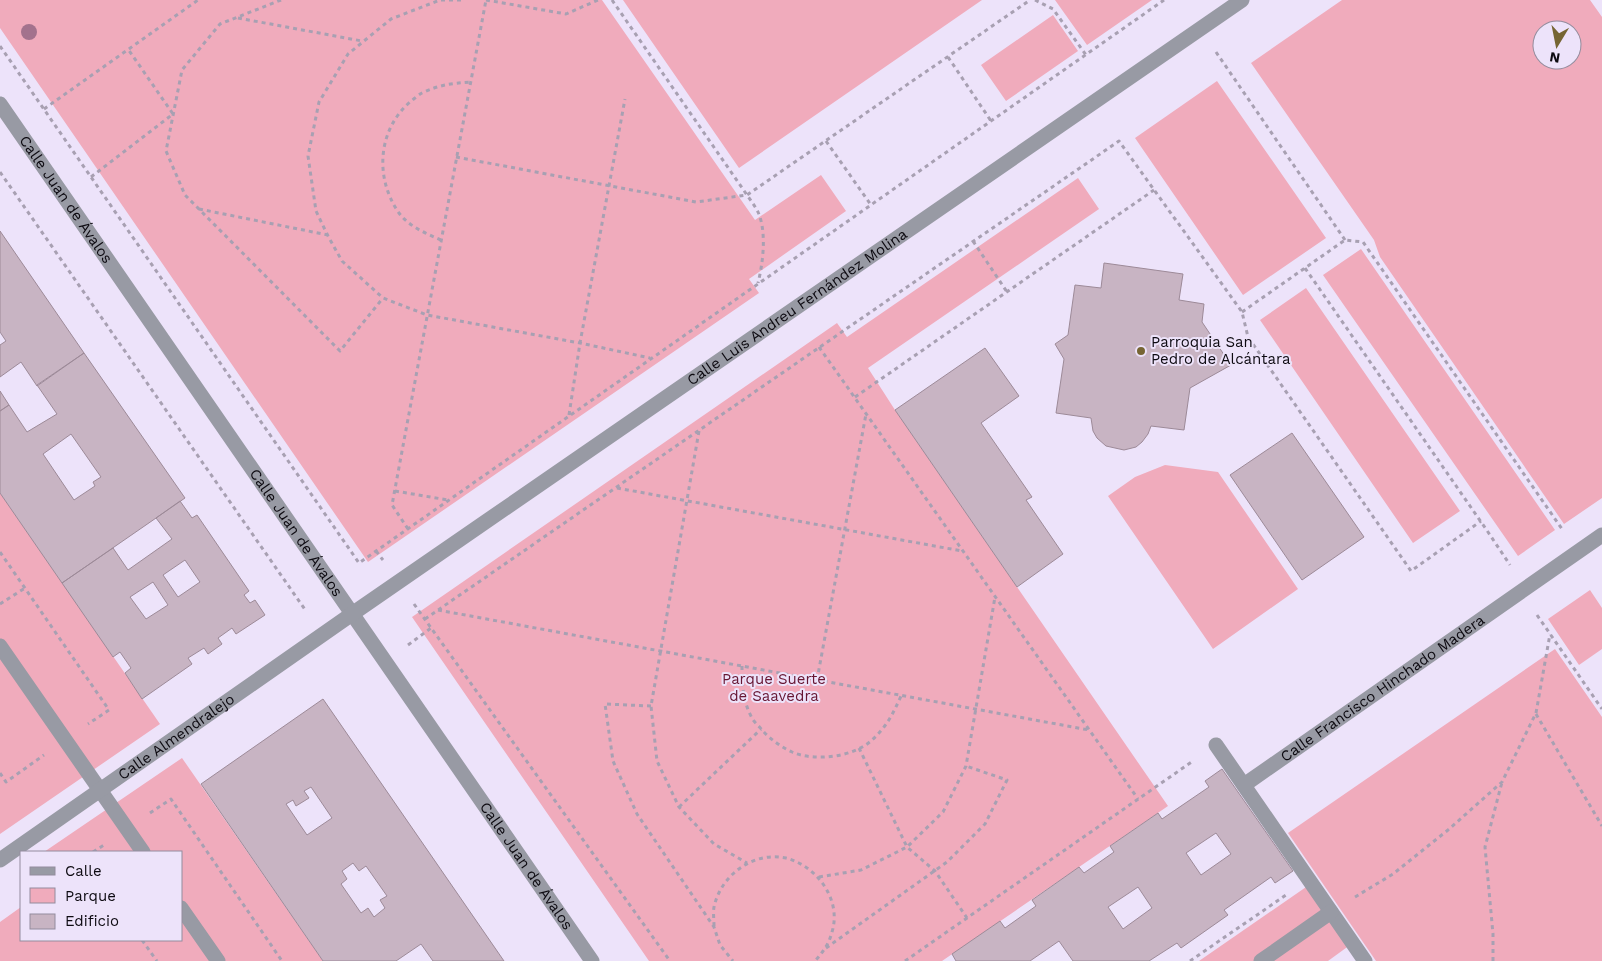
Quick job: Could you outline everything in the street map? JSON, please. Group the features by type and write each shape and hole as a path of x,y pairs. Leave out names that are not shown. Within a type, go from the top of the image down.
{"street":[{"name":"Calle Luis Andreu Fernández Molina","path":"352,614 1242,0"},
{"name":"Calle Juan de Ávalos","path":"0,104 592,961"},
{"name":"Calle Francisco Hinchado Madera","path":"1244,785 1602,536"},
{"name":"Calle Almendralejo","path":"0,860 352,614"},
{"path":"0,646 142,851"},
{"path":"1216,745 1365,961"},
{"path":"182,909 218,961"},
{"path":"1262,961 1331,912"}],"path":[{"path":"44,109 198,0"},
{"path":"281,0 220,24 182,70 166,151 185,196 340,351 382,298"},
{"path":"461,0 440,0 391,19 348,54 319,102 308,156 316,211 328,236 342,261 382,298 428,315 651,358"},
{"path":"408,529 392,505 486,0 566,14 598,0"},
{"path":"612,0 748,195 759,214 764,243 758,284"},
{"path":"456,157 696,202 748,195 1030,0"},
{"path":"1034,0 1054,9 1086,55"},
{"path":"0,46 359,563 1164,0"},
{"path":"237,17 363,42"},
{"path":"1200,29 1345,240"},
{"path":"128,48 173,114"},
{"path":"948,57 991,121"},
{"path":"441,240 418,230 398,212 386,188 382,161 387,135 400,111 421,94 446,84 470,82"},
{"path":"569,416 580,343 625,99"},
{"path":"91,177 173,114"},
{"path":"425,619 1119,140 1242,312 1248,337 1411,571 1481,521"},
{"path":"826,141 871,205"},
{"path":"0,172 309,615"},
{"path":"855,397 1154,190"},
{"path":"198,209 328,236"},
{"path":"1242,312 1345,240 1363,242 1578,552"},
{"path":"973,241 1007,292"},
{"path":"1305,268 1481,521 1514,571 1550,634 1602,709"},
{"path":"819,347 1138,799"},
{"path":"818,680 866,413"},
{"path":"699,430 651,706 657,760 679,807 714,844 747,863"},
{"path":"616,488 963,551"},
{"path":"395,491 448,500"},
{"path":"376,551 670,961"},
{"path":"0,552 109,710"},
{"path":"0,604 24,588"},
{"path":"819,877 861,870 907,847 943,812 966,766 995,596"},
{"path":"438,610 1089,730"},
{"path":"1493,961 1493,934 1485,847 1502,782 1536,713 1550,634"},
{"path":"742,666 743,694 752,719 770,739 794,753 820,758 847,754 871,741 889,722 901,696"},
{"path":"651,706 605,704 613,761 637,814 714,927 720,945 733,961"},
{"path":"1536,713 1602,826"},
{"path":"679,807 761,729"},
{"path":"905,961 1216,745"},
{"path":"859,748 907,847 935,871 967,918"},
{"path":"815,961 826,948 947,862 985,824 1007,780 966,766"},
{"path":"0,774 6,782"},
{"path":"1331,912 1393,874 1448,830 1502,782"},
{"path":"170,799 282,961"},
{"path":"714,927 714,908 720,890 732,874 747,863 766,858 785,858 803,864 819,877 829,893 834,911 833,930 826,948"},
{"path":"1190,961 1308,879"},
{"path":"143,941 157,961"}],"green space":[{"path":"0,0 602,0 755,220 821,175 846,211 749,279 759,293 368,562 0,28"},
{"path":"623,0 982,0 739,168"},
{"path":"1055,0 1152,0 1087,45"},
{"path":"1342,0 1590,0 1602,17 1602,498 1564,524 1380,257 1374,240 1251,63"},
{"path":"1053,15 1078,51 1006,101 981,65"},
{"path":"1217,81 1326,238 1243,295 1135,138"},
{"name":"Parque Suerte de Saavedra","path":"1078,178 1099,209 868,368 1168,806 942,961 649,961 412,617 837,323 847,337"},
{"path":"1361,249 1555,530 1518,556 1323,275"},
{"path":"1306,288 1460,511 1413,543 1260,320"},
{"path":"1165,465 1218,472 1298,589 1213,649 1108,496 1135,477"},
{"path":"0,493 160,724 0,834"},
{"path":"1590,590 1602,608 1602,649 1579,665 1548,619"},
{"path":"1555,649 1602,717 1602,961 1376,961 1288,833"},
{"path":"182,758 323,961 0,961 0,922 20,908 20,941 182,941 182,851 45,851"},
{"path":"1309,885 1350,945 1328,961 1199,961"}],"building":[{"path":"0,231 84,353 37,386 21,362 0,377 0,345 6,341 0,332"},
{"name":"Parroquia San Pedro de Alcántara","path":"1104,263 1183,274 1179,300 1204,304 1202,322 1231,365 1190,388 1184,430 1151,426 1142,442 1136,447 1124,450 1106,446 1097,438 1093,431 1091,418 1056,413 1064,359 1055,344 1068,335 1075,285 1101,288"},
{"path":"985,348 1019,396 981,423 1032,497 1026,500 1063,554 1017,587 895,410"},
{"path":"84,353 185,498 62,583 0,493 0,411 9,405 27,432 57,414 37,385","holes":["71,434 101,477 93,482 95,486 74,500 43,454"]},
{"path":"0,391 9,405 0,411"},
{"path":"1292,433 1364,537 1302,580 1230,475"},
{"path":"180,501 192,518 197,515 249,591 244,595 250,603 255,600 265,615 236,634 232,628 218,638 222,644 208,654 204,648 188,658 192,664 142,699 125,673 131,668 120,652 113,657 62,583 113,548 128,570 172,539 156,518","holes":["185,560 200,582 178,597 163,575","153,582 168,605 146,619 130,597"]},
{"path":"323,699 504,961 433,961 421,944 396,961 323,961 201,784","holes":["311,787 332,818 307,835 286,804 293,800 296,806 309,798 304,791","353,863 359,871 366,866 387,896 380,900 385,908 374,917 368,908 361,913 341,884 347,879 342,871"]},
{"path":"1222,769 1293,871 1275,883 1271,877 1224,910 1228,915 1181,948 1177,943 1149,961 1073,961 1059,941 1030,961 956,961 952,954 1000,921 1005,928 1036,906 1032,900 1079,867 1084,873 1114,852 1110,846 1158,813 1162,819 1209,787 1205,781","holes":["1216,833 1231,854 1201,875 1186,853","1138,887 1152,908 1123,929 1108,907"]}],"place":[{"name":"Parroquia San Pedro de Alcántara","path":"1141,351"}]}
